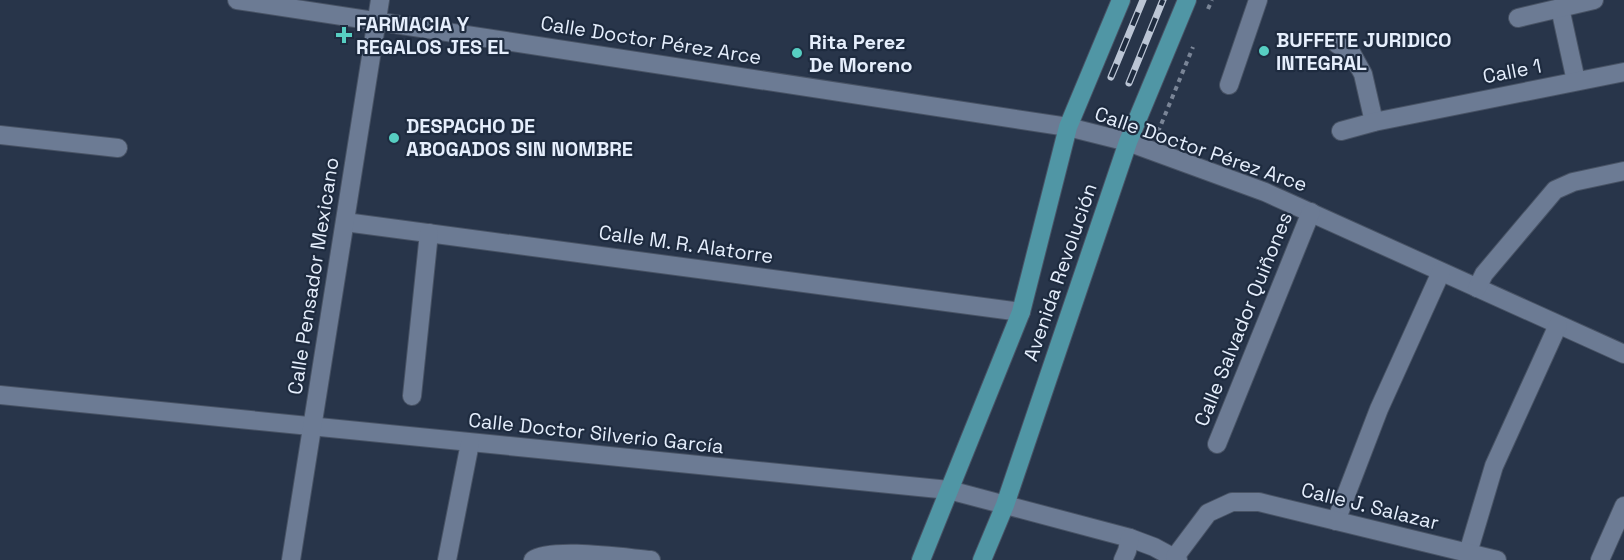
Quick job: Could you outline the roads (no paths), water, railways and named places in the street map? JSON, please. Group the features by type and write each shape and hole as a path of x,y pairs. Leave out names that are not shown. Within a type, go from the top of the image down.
{"main road":[{"name":"Avenida Revolución","path":"921,560 1021,312 1068,127 1121,0"},
{"name":"Avenida Revolución","path":"982,560 1005,505 1128,142 1187,0"}],"street":[{"name":"Calle Doctor Pérez Arce","path":"237,0 1068,127 1128,142 1265,192 1624,354"},
{"name":"Calle Pensador Mexicano","path":"291,560 380,0"},
{"path":"1229,85 1258,0"},
{"path":"1518,18 1594,0"},
{"path":"1560,8 1576,81"},
{"path":"1337,44 1352,54 1363,74 1374,122"},
{"name":"Calle 1","path":"1341,131 1374,122 1624,72"},
{"path":"0,135 118,148"},
{"path":"1477,288 1484,274 1555,190 1573,182 1624,171"},
{"name":"Calle Salvador Quiñones","path":"1217,444 1311,212"},
{"name":"Calle M. R. Alatorre","path":"345,222 1021,312"},
{"path":"412,396 429,233"},
{"path":"1336,521 1379,409 1441,272"},
{"path":"1467,553 1497,458 1558,325"},
{"name":"Calle Doctor Silverio García","path":"0,395 949,490 1130,538 1154,546 1177,559"},
{"path":"447,560 470,443"},
{"name":"Calle J. Salazar","path":"1177,559 1208,513 1232,501 1259,502 1497,560"},
{"path":"1600,560 1624,506"},
{"path":"1123,560 1130,538"},
{"path":"533,560 538,556 554,553 651,560"}],"railway":[{"path":"1111,77 1143,0"},
{"path":"1129,83 1163,0"}],"place":[{"name":"FARMACIA Y REGALOS JES EL","path":"344,35"},
{"name":"BUFFETE JURIDICO INTEGRAL","path":"1264,51"},
{"name":"Rita Perez De Moreno","path":"797,53"},
{"name":"DESPACHO DE ABOGADOS SIN NOMBRE","path":"394,138"}]}
